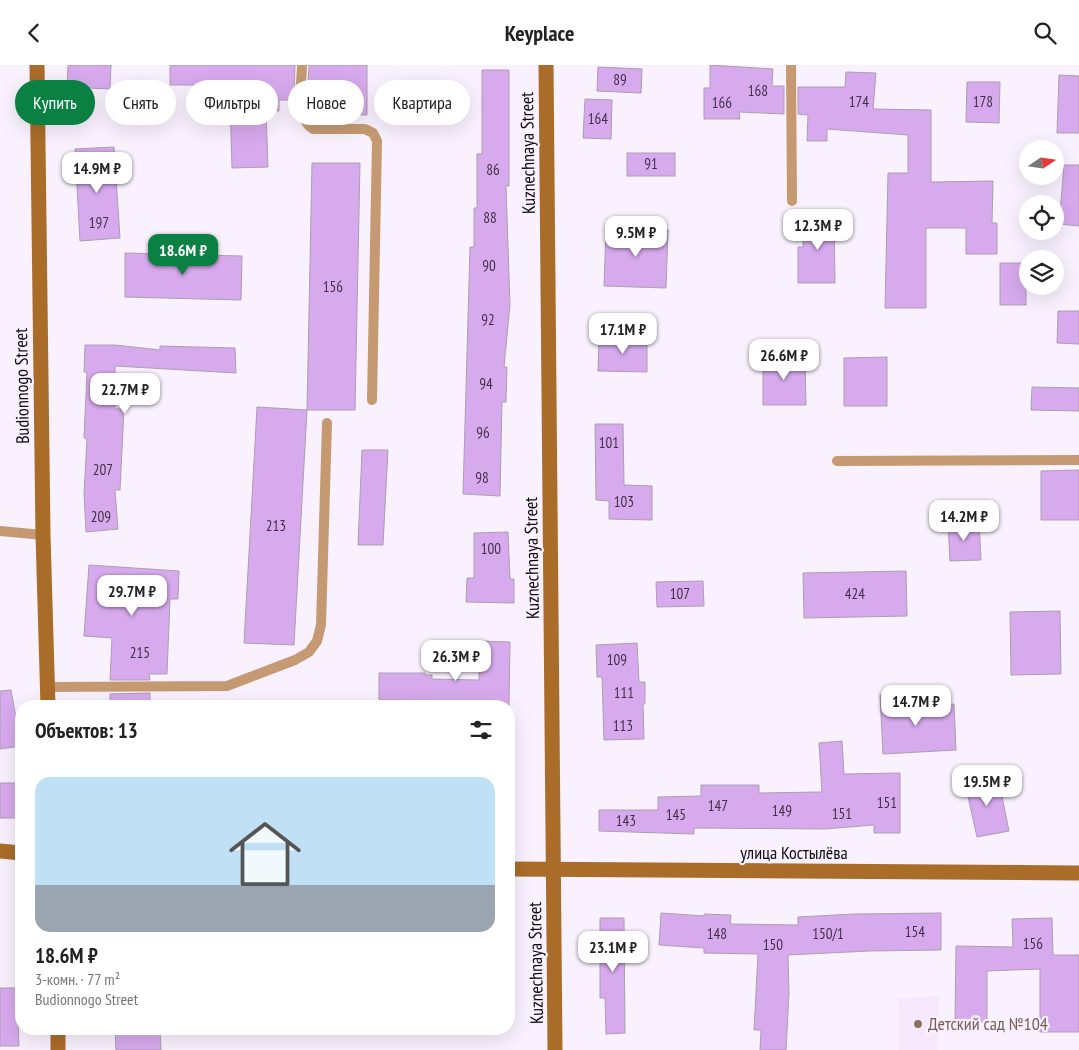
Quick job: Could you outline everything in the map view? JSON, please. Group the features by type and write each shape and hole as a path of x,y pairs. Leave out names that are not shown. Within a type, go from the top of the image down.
{"street":[{"name":"Budionnogo Street","path":"37,65 43,535 48,700"},
{"name":"Kuznechnaya Street","path":"546,65 555,1050"},
{"path":"0,851 15,852"},
{"name":"улица Костылёва","path":"515,869 1079,873"},
{"path":"58,1035 58,1050"}],"lane":[{"path":"302,65 302,115 305,124 312,129 366,129 373,133 377,141 372,399"},
{"path":"791,65 792,201"},
{"path":"48,687 227,686 295,660 309,652 317,641 321,625 327,423"},
{"path":"837,461 1079,460"},
{"path":"0,531 43,535"}],"shaded area":[{"name":"Детский сад №104","path":"939,996 937,1050 898,1050 898,999"}],"building":[{"path":"68,65 111,65 110,80 105,80 105,89 95,88 95,80 67,80"},
{"path":"170,65 295,65 295,80 288,80 288,100 279,100 279,111 278,80 186,80 186,85 176,85 176,80 170,80"},
{"path":"309,65 367,65 367,115 364,115 364,80 308,80"},
{"path":"710,65 773,69 772,86 784,86 784,114 739,112 740,119 704,119 704,88 710,88"},
{"path":"598,67 642,69 641,93 597,91"},
{"path":"482,70 509,70 509,186 506,186 510,305 504,367 507,367 506,402 502,402 500,496 463,494 470,247 474,247 474,208 477,208 477,154 482,154"},
{"path":"846,72 876,73 873,109 931,110 931,182 993,181 992,223 997,223 997,254 966,254 966,228 926,228 926,308 885,308 888,173 908,173 908,135 827,129 827,141 807,141 808,115 798,114 798,87 845,87"},
{"path":"1059,75 1079,76 1079,133 1057,133"},
{"path":"967,82 1000,82 999,123 966,122"},
{"path":"585,99 612,100 611,139 583,138"},
{"path":"231,125 266,125 268,167 232,168"},
{"path":"114,147 120,238 80,241 75,149"},
{"path":"627,153 675,153 675,176 627,176"},
{"path":"312,163 360,163 355,410 307,410"},
{"path":"1064,165 1079,165 1079,226 1064,224 1064,195 1061,195 1062,185 1064,185"},
{"path":"808,215 834,215 835,283 798,283 798,247 803,247 803,223 807,223"},
{"path":"606,229 668,230 666,288 604,286"},
{"path":"125,253 242,256 241,300 125,297"},
{"path":"1000,263 1019,263 1019,295 1026,295 1026,305 1000,305"},
{"path":"1058,311 1079,311 1079,344 1057,343"},
{"path":"599,338 647,339 647,372 598,371"},
{"path":"85,345 115,345 160,350 160,346 235,348 236,373 115,366 115,409 124,409 120,490 115,490 118,529 86,532 84,494 87,439 84,438 87,372 84,372"},
{"path":"805,357 806,405 763,405 763,358"},
{"path":"887,357 887,406 844,406 844,358"},
{"path":"1032,387 1079,388 1079,411 1031,410"},
{"path":"257,407 307,410 294,645 244,643"},
{"path":"595,424 623,424 624,485 652,486 652,520 609,519 609,501 596,500"},
{"path":"362,450 388,450 383,545 358,545"},
{"path":"1079,470 1079,520 1041,520 1041,471"},
{"path":"979,522 981,560 950,561 948,523"},
{"path":"508,532 510,579 514,579 514,603 466,602 467,578 474,578 474,533"},
{"path":"89,565 179,571 178,599 170,599 167,674 149,674 150,680 110,680 112,638 84,636"},
{"path":"906,571 907,616 804,618 803,573"},
{"path":"703,581 704,606 657,607 656,582"},
{"path":"1060,611 1061,674 1011,675 1010,612"},
{"path":"479,641 510,642 509,700 379,700 379,673 425,673 425,675 432,675 432,679 479,680"},
{"path":"637,643 639,682 645,682 645,704 643,704 644,739 604,740 602,677 597,677 596,645"},
{"path":"11,690 15,712 15,747 0,749 0,691"},
{"path":"150,693 150,700 110,700 110,694"},
{"path":"899,694 900,707 954,704 956,750 883,754 880,695"},
{"path":"842,741 844,774 900,773 900,833 874,833 874,825 825,829 694,828 694,834 599,831 599,810 658,810 658,797 701,796 701,785 759,785 759,793 822,792 819,743"},
{"path":"998,776 1009,831 977,837 965,783"},
{"path":"0,783 15,783 15,818 0,818"},
{"path":"661,913 704,916 704,914 731,915 730,924 798,925 798,917 941,913 941,950 788,955 789,993 786,1050 760,1050 761,1030 754,1030 758,954 704,953 704,948 659,945"},
{"path":"600,918 624,918 625,1033 606,1034 605,998 600,998"},
{"path":"1052,918 1053,955 1079,955 1079,1032 1040,1032 1040,969 987,971 987,1022 955,1022 956,946 1013,947 1012,919"},
{"path":"0,988 15,988 15,1035 19,1035 19,1046 0,1046"},
{"path":"115,1035 160,1035 161,1050 116,1050"}],"place":[{"name":"Детский сад №104","path":"918,1024"}]}
